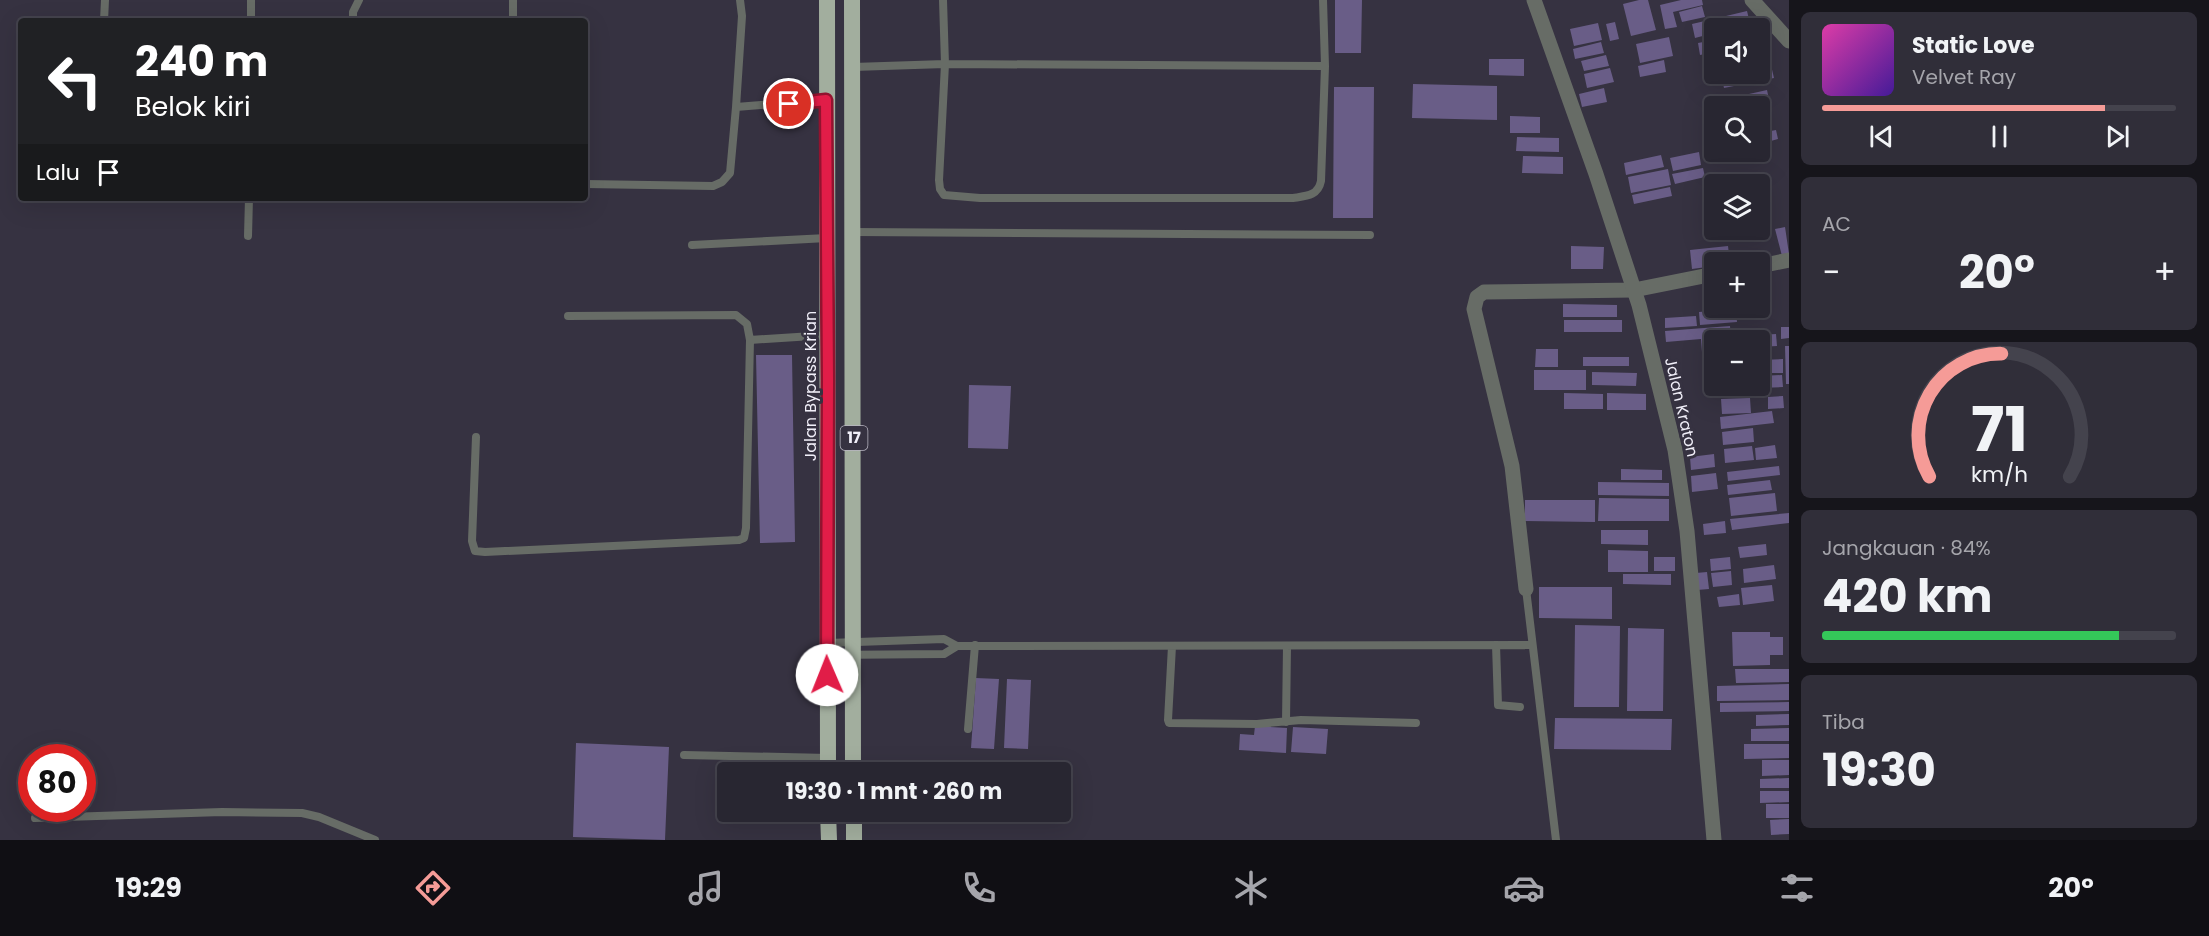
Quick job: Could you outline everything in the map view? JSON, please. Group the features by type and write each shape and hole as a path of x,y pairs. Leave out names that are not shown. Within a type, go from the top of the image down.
{"highway":[{"name":"Jalan Bypass Krian","path":"827,0 828,762"},
{"name":"17","path":"852,0 853,762"},
{"path":"828,822 829,840"},
{"path":"854,822 855,840"}],"street":[{"name":"Jalan Kraton","path":"1534,0 1596,174 1634,290 1675,450 1682,489 1714,840"},
{"path":"1752,0 1789,41"},
{"path":"1770,264 1789,260"},
{"path":"1526,589 1512,466 1474,309 1475,300 1484,292 1634,290 1704,276"}],"lane":[{"path":"104,18 105,0"},
{"path":"250,18 251,0"},
{"path":"353,18 353,12 359,0"},
{"path":"513,0 513,18"},
{"path":"588,184 713,186 722,182 730,173 742,16 740,0"},
{"path":"943,0 945,64 940,189 948,196 980,198 1293,198 1308,196 1318,190 1321,181 1325,66 1323,0"},
{"path":"851,67 945,64 1325,66"},
{"path":"736,107 826,100"},
{"path":"248,236 249,201"},
{"path":"854,232 1370,235"},
{"path":"692,245 827,238"},
{"path":"476,437 472,541 476,551 744,538 750,340 747,324 736,315 568,316"},
{"path":"750,340 828,335"},
{"path":"1526,589 1556,840"},
{"path":"854,649 944,639 957,646"},
{"path":"827,649 944,654 957,646 975,645 1532,645"},
{"path":"968,729 975,645"},
{"path":"1286,722 1287,645"},
{"path":"1496,645 1498,705 1520,708"},
{"path":"1172,646 1169,723 1301,720 1416,723"},
{"path":"684,755 785,762"},
{"path":"96,816 222,812 302,813 318,817 372,840"}],"building":[{"path":"1335,0 1362,0 1361,53 1335,53"},
{"path":"1648,0 1656,30 1631,36 1623,4"},
{"path":"1681,0 1702,0 1703,5 1673,12 1677,27 1665,29 1660,5"},
{"path":"1702,6 1705,17 1682,22 1679,12"},
{"path":"1747,11 1749,18 1726,18 1726,16"},
{"path":"1704,21 1704,36 1695,38 1692,24"},
{"path":"1615,22 1619,39 1610,41 1606,24"},
{"path":"1598,23 1602,40 1574,46 1570,29"},
{"path":"1669,37 1673,56 1640,63 1636,44"},
{"path":"1601,42 1604,53 1575,59 1573,49"},
{"path":"1704,42 1704,54 1700,55 1698,43"},
{"path":"1606,55 1609,66 1584,71 1581,61"},
{"path":"1489,59 1524,59 1524,76 1489,75"},
{"path":"1664,60 1666,72 1640,77 1638,66"},
{"path":"1770,61 1774,78 1770,79"},
{"path":"1610,68 1614,82 1587,88 1584,74"},
{"path":"1413,84 1497,86 1497,120 1412,118"},
{"path":"1723,84 1744,84 1724,88"},
{"path":"1334,87 1374,87 1373,218 1333,218"},
{"path":"1604,88 1607,102 1582,107 1579,94"},
{"path":"1767,90 1768,96 1740,96"},
{"path":"1510,116 1540,117 1540,133 1510,133"},
{"path":"1776,130 1778,139 1770,141 1770,131"},
{"path":"1517,137 1559,138 1559,152 1516,151"},
{"path":"1699,152 1701,165 1673,171 1670,158"},
{"path":"1661,155 1664,167 1626,175 1624,163"},
{"path":"1523,156 1563,157 1563,174 1522,173"},
{"path":"1703,168 1704,174 1704,177 1675,184 1672,174"},
{"path":"1668,169 1671,185 1631,193 1628,177"},
{"path":"1670,187 1672,196 1634,204 1632,195"},
{"path":"1785,227 1789,254 1782,256 1775,229"},
{"path":"1571,246 1604,247 1603,269 1571,269"},
{"path":"1728,246 1729,252 1704,252 1704,267 1692,269 1690,250"},
{"path":"1563,304 1617,305 1617,317 1563,317"},
{"path":"1699,312 1704,312 1704,318 1737,318 1737,322 1700,325"},
{"path":"1696,316 1697,326 1665,328 1665,318"},
{"path":"1564,320 1622,320 1622,332 1564,332"},
{"path":"1730,326 1730,330 1704,330 1704,352 1702,352 1701,339 1666,342 1665,331"},
{"path":"1781,327 1789,327 1789,338 1781,339"},
{"path":"1770,334 1776,334 1777,346 1770,346"},
{"path":"1785,346 1789,346 1789,384 1786,384"},
{"path":"1536,349 1558,349 1558,367 1535,367"},
{"path":"756,355 792,355 795,542 760,543"},
{"path":"1583,357 1629,357 1629,366 1583,366"},
{"path":"1783,359 1783,373 1770,373 1770,360"},
{"path":"1534,370 1586,370 1586,390 1534,390"},
{"path":"1592,372 1637,373 1636,386 1592,385"},
{"path":"1782,375 1783,387 1770,388 1770,376"},
{"path":"969,385 1011,386 1008,449 968,448"},
{"path":"1564,393 1603,394 1603,409 1564,409"},
{"path":"1607,393 1646,394 1646,410 1607,410"},
{"path":"1783,396 1784,408 1768,409 1768,397"},
{"path":"1750,398 1751,413 1722,414 1721,399"},
{"path":"1772,411 1774,423 1721,429 1720,417"},
{"path":"1753,428 1754,442 1723,445 1722,432"},
{"path":"1775,445 1777,458 1756,460 1755,448"},
{"path":"1752,446 1754,460 1725,463 1724,449"},
{"path":"1714,454 1715,467 1691,470 1690,457"},
{"path":"1779,466 1780,475 1728,481 1727,472"},
{"path":"1621,469 1662,470 1662,480 1621,480"},
{"path":"1716,473 1718,489 1692,492 1691,476"},
{"path":"1770,480 1772,490 1728,495 1727,485"},
{"path":"1598,482 1669,483 1669,496 1598,495"},
{"path":"1775,493 1777,511 1731,516 1729,498"},
{"path":"1599,498 1669,499 1669,521 1598,521"},
{"path":"1525,500 1595,500 1595,522 1525,521"},
{"path":"1789,513 1789,523 1732,530 1730,519"},
{"path":"1725,521 1726,533 1704,535 1703,524"},
{"path":"1601,530 1648,530 1648,545 1601,544"},
{"path":"1766,544 1767,555 1740,558 1738,547"},
{"path":"1608,550 1648,551 1648,572 1608,572"},
{"path":"1654,557 1675,557 1675,571 1654,571"},
{"path":"1730,557 1731,569 1711,571 1710,559"},
{"path":"1774,565 1776,579 1744,583 1743,569"},
{"path":"1731,571 1732,585 1713,587 1711,573"},
{"path":"1707,572 1709,589 1697,590 1696,573"},
{"path":"1623,574 1671,574 1671,585 1623,584"},
{"path":"1772,585 1774,601 1743,605 1741,588"},
{"path":"1539,587 1612,587 1612,619 1539,618"},
{"path":"1739,594 1740,605 1719,607 1717,597"},
{"path":"1575,625 1620,626 1619,707 1574,707"},
{"path":"1628,628 1664,629 1663,711 1627,711"},
{"path":"1732,632 1770,632 1770,637 1783,637 1783,655 1770,655 1770,665 1733,666"},
{"path":"1735,669 1789,669 1789,682 1736,683"},
{"path":"976,678 999,679 994,749 971,748"},
{"path":"1007,679 1031,680 1028,749 1004,748"},
{"path":"1789,684 1789,700 1717,701 1717,686"},
{"path":"1789,702 1789,711 1720,712 1720,703"},
{"path":"1789,714 1789,725 1756,726 1756,715"},
{"path":"1555,718 1672,719 1671,750 1554,749"},
{"path":"1255,726 1287,728 1286,753 1239,750 1240,734 1254,735"},
{"path":"1293,727 1328,729 1326,754 1291,752"},
{"path":"1789,728 1789,741 1751,741 1751,729"},
{"path":"576,743 669,747 665,840 573,837"},
{"path":"1744,744 1789,744 1789,758 1744,759"},
{"path":"1762,760 1789,760 1789,775 1762,776"},
{"path":"1789,778 1789,788 1760,788 1760,779"},
{"path":"1760,791 1789,791 1789,802 1760,803"},
{"path":"1766,804 1789,804 1789,818 1766,818"},
{"path":"1789,819 1789,834 1771,835 1770,820"}],"route":[{"path":"789,104 826,100 827,675"}]}
